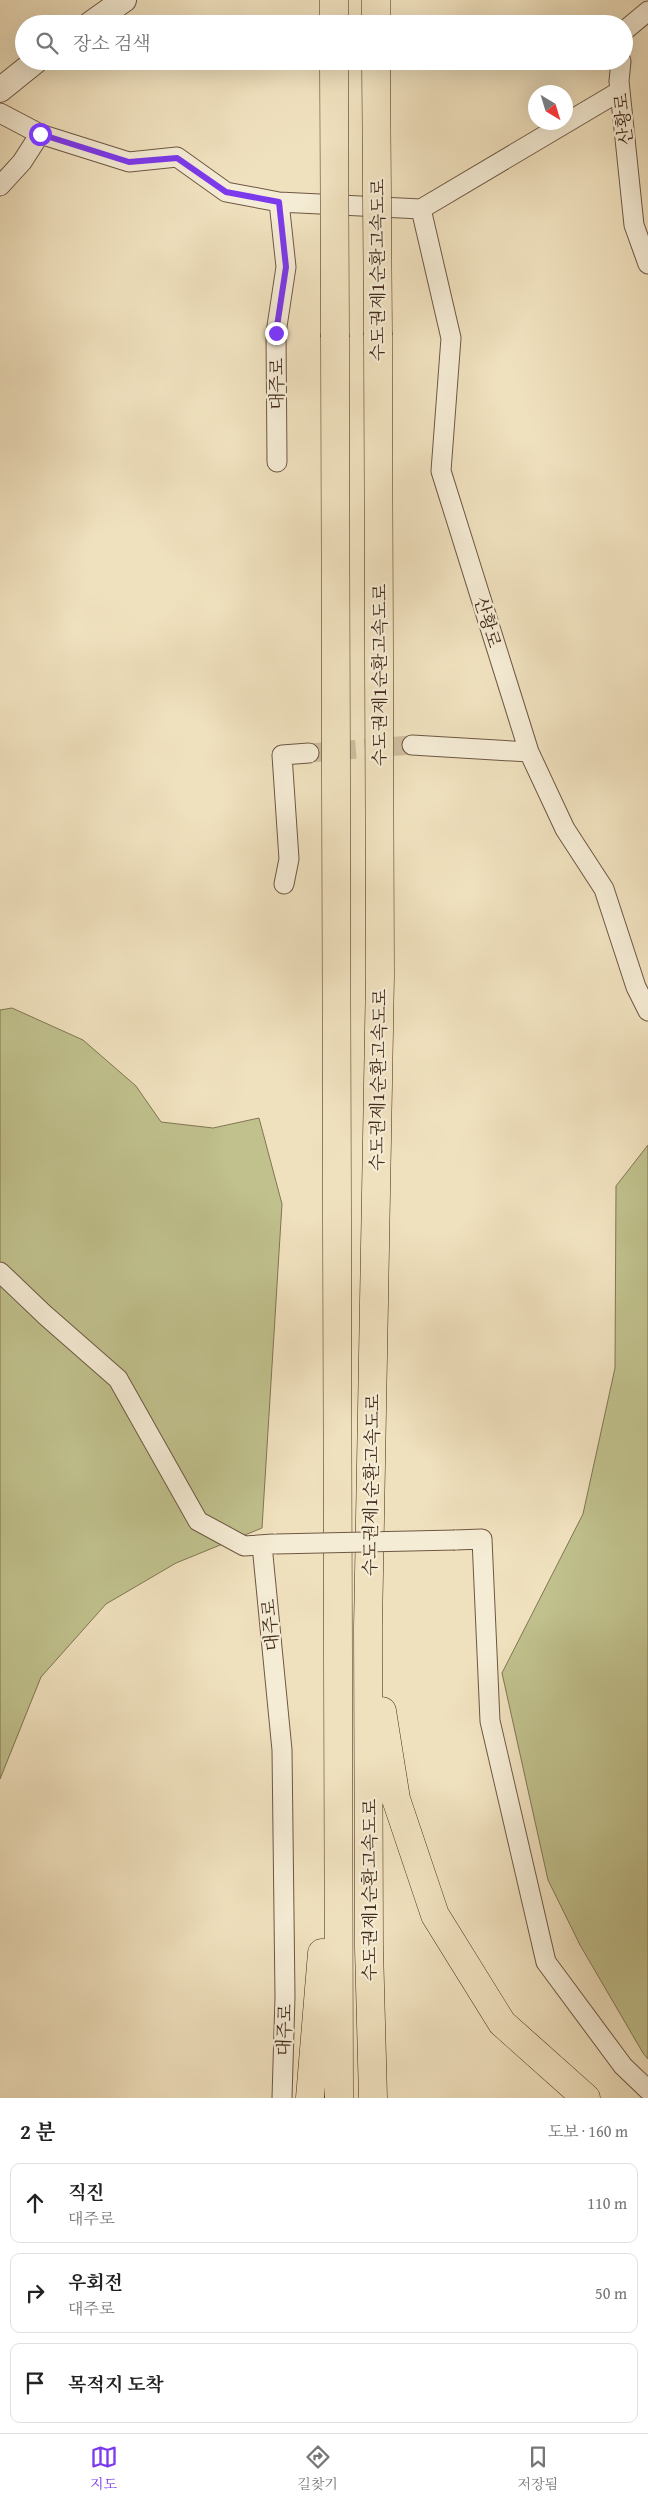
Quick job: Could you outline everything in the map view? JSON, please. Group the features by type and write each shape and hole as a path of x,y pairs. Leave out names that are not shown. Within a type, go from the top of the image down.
{"highway":[{"path":"334,0 334,15"},
{"path":"376,0 376,15"},
{"name":"수도권제1순환고속도로","path":"334,70 339,2098"},
{"name":"수도권제1순환고속도로","path":"373,2098 369,1938 368,1628 380,976 376,70"},
{"path":"368,1628 396,1799 435,1916 502,2023 586,2098"},
{"path":"310,2098 338,1765"}],"street":[{"path":"103,15 124,0"},
{"path":"633,24 648,11"},
{"path":"0,90 25,70"},
{"name":"산황로","path":"620,70 620,91 634,225 648,264"},
{"path":"0,113 40,134 129,162 177,158 226,192 279,202 421,209 620,91"},
{"path":"0,186 22,162 40,134"},
{"name":"대주로","path":"277,462 276,333 286,267 279,202"},
{"name":"산황로","path":"421,209 451,338 441,471 528,752 565,829 604,890 636,987 648,1011"},
{"path":"412,745 528,752"},
{"path":"284,884 289,859 282,755 309,753"},
{"path":"0,1272 45,1315 118,1379 198,1521 244,1546 482,1539 490,1721 546,1962 623,2066 648,2090"},
{"name":"대주로","path":"269,1545 282,1750 285,1997 282,2098"}],"green space":[{"path":"12,1008 83,1040 136,1086 161,1122 213,1128 259,1118 282,1204 262,1528 176,1563 106,1604 41,1677 0,1779 0,1010"},
{"path":"648,1145 648,2059 580,1945 548,1880 502,1673 583,1514 615,1368 616,1186"}],"tunnel":[{"path":"309,753 412,745"}],"route":[{"path":"40,134 129,162 177,158 226,192 279,202 286,267 276,333"}]}
